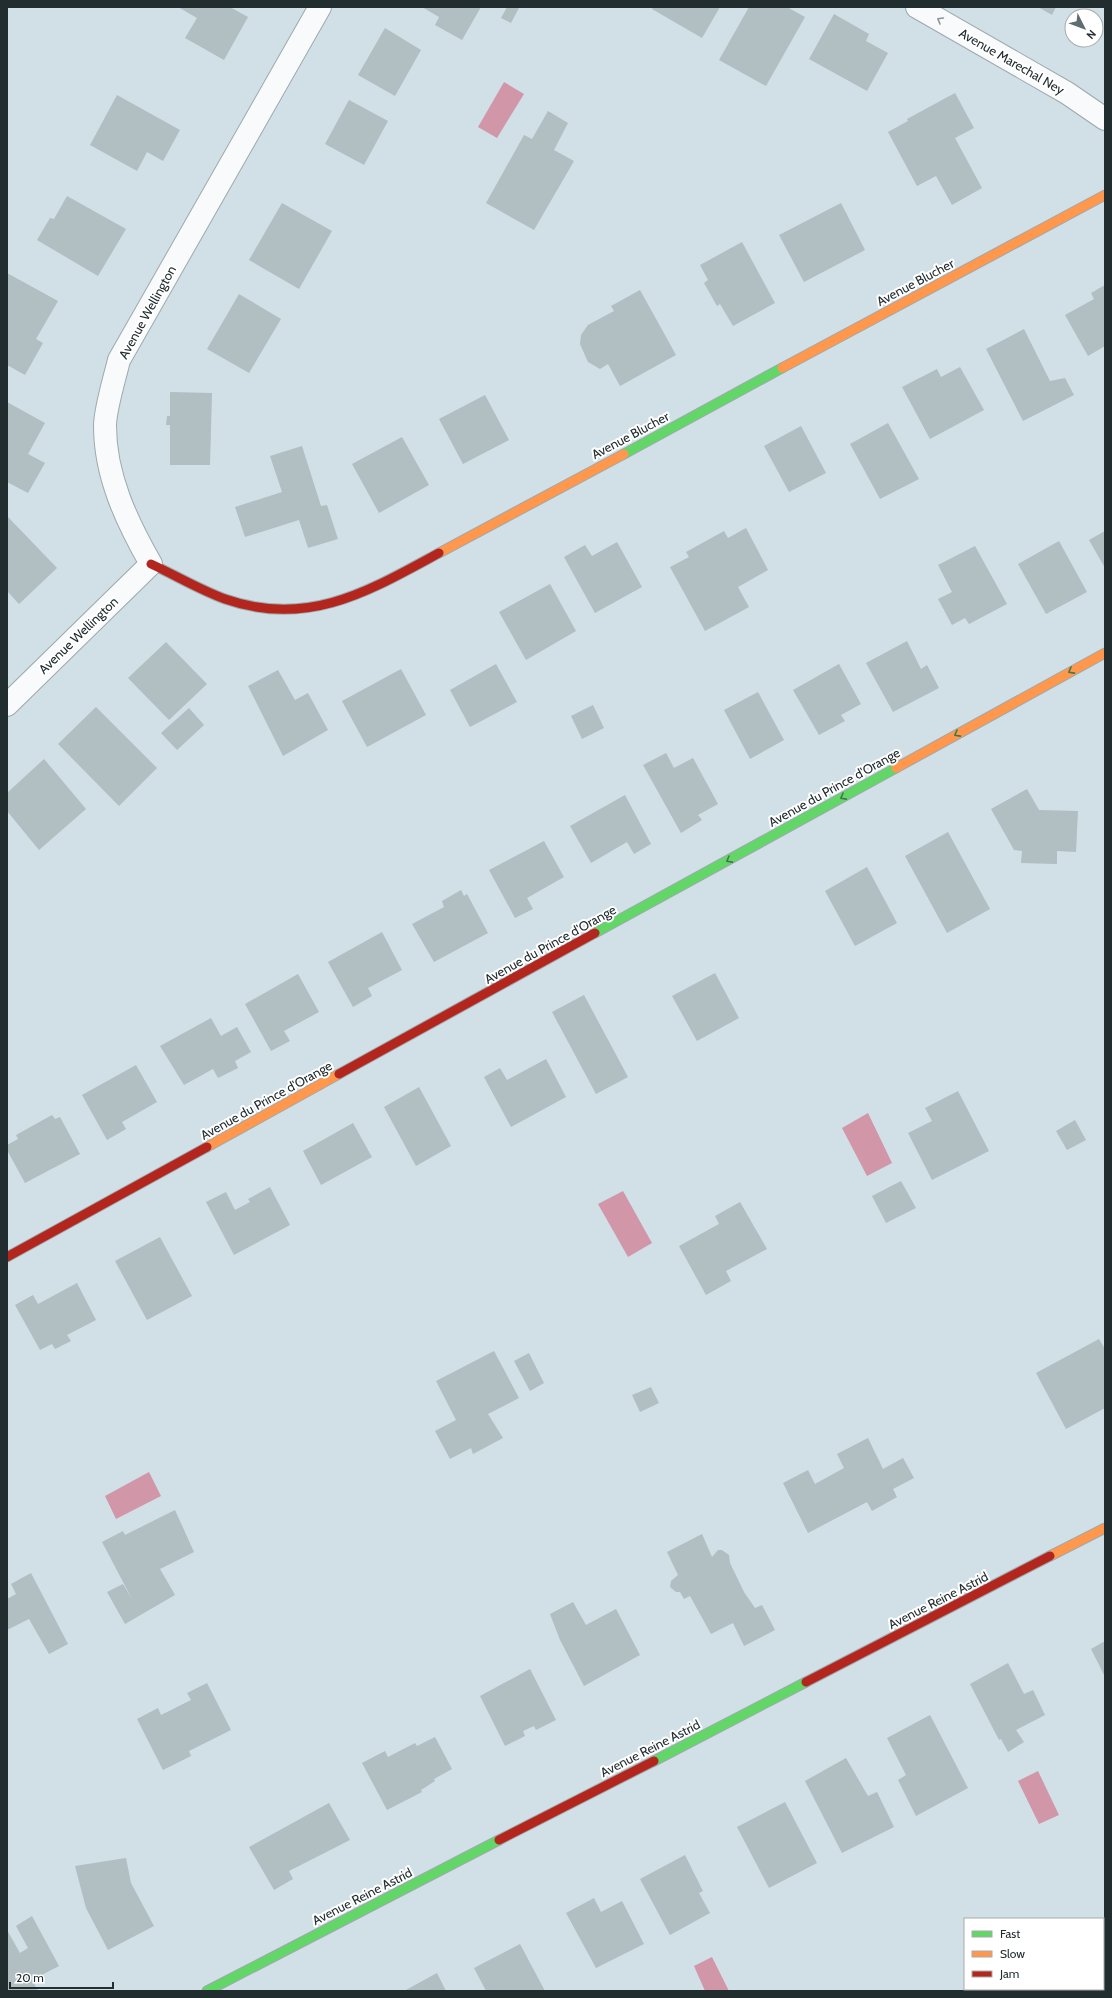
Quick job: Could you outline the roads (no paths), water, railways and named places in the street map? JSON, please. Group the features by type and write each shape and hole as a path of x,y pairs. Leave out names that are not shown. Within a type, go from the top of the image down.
{"street":[{"name":"Avenue Wellington","path":"7,705 151,564 133,532 111,475 105,425 119,360 320,7"},
{"name":"Avenue Marechal Ney","path":"917,7 1067,93 1105,119"},
{"name":"Avenue Blucher","path":"151,564 225,599 268,610 320,607 374,588 1105,195"},
{"name":"Avenue du Prince d'Orange","path":"7,1257 1105,653"},
{"name":"Avenue Reine Astrid","path":"207,1991 1105,1528"}]}
